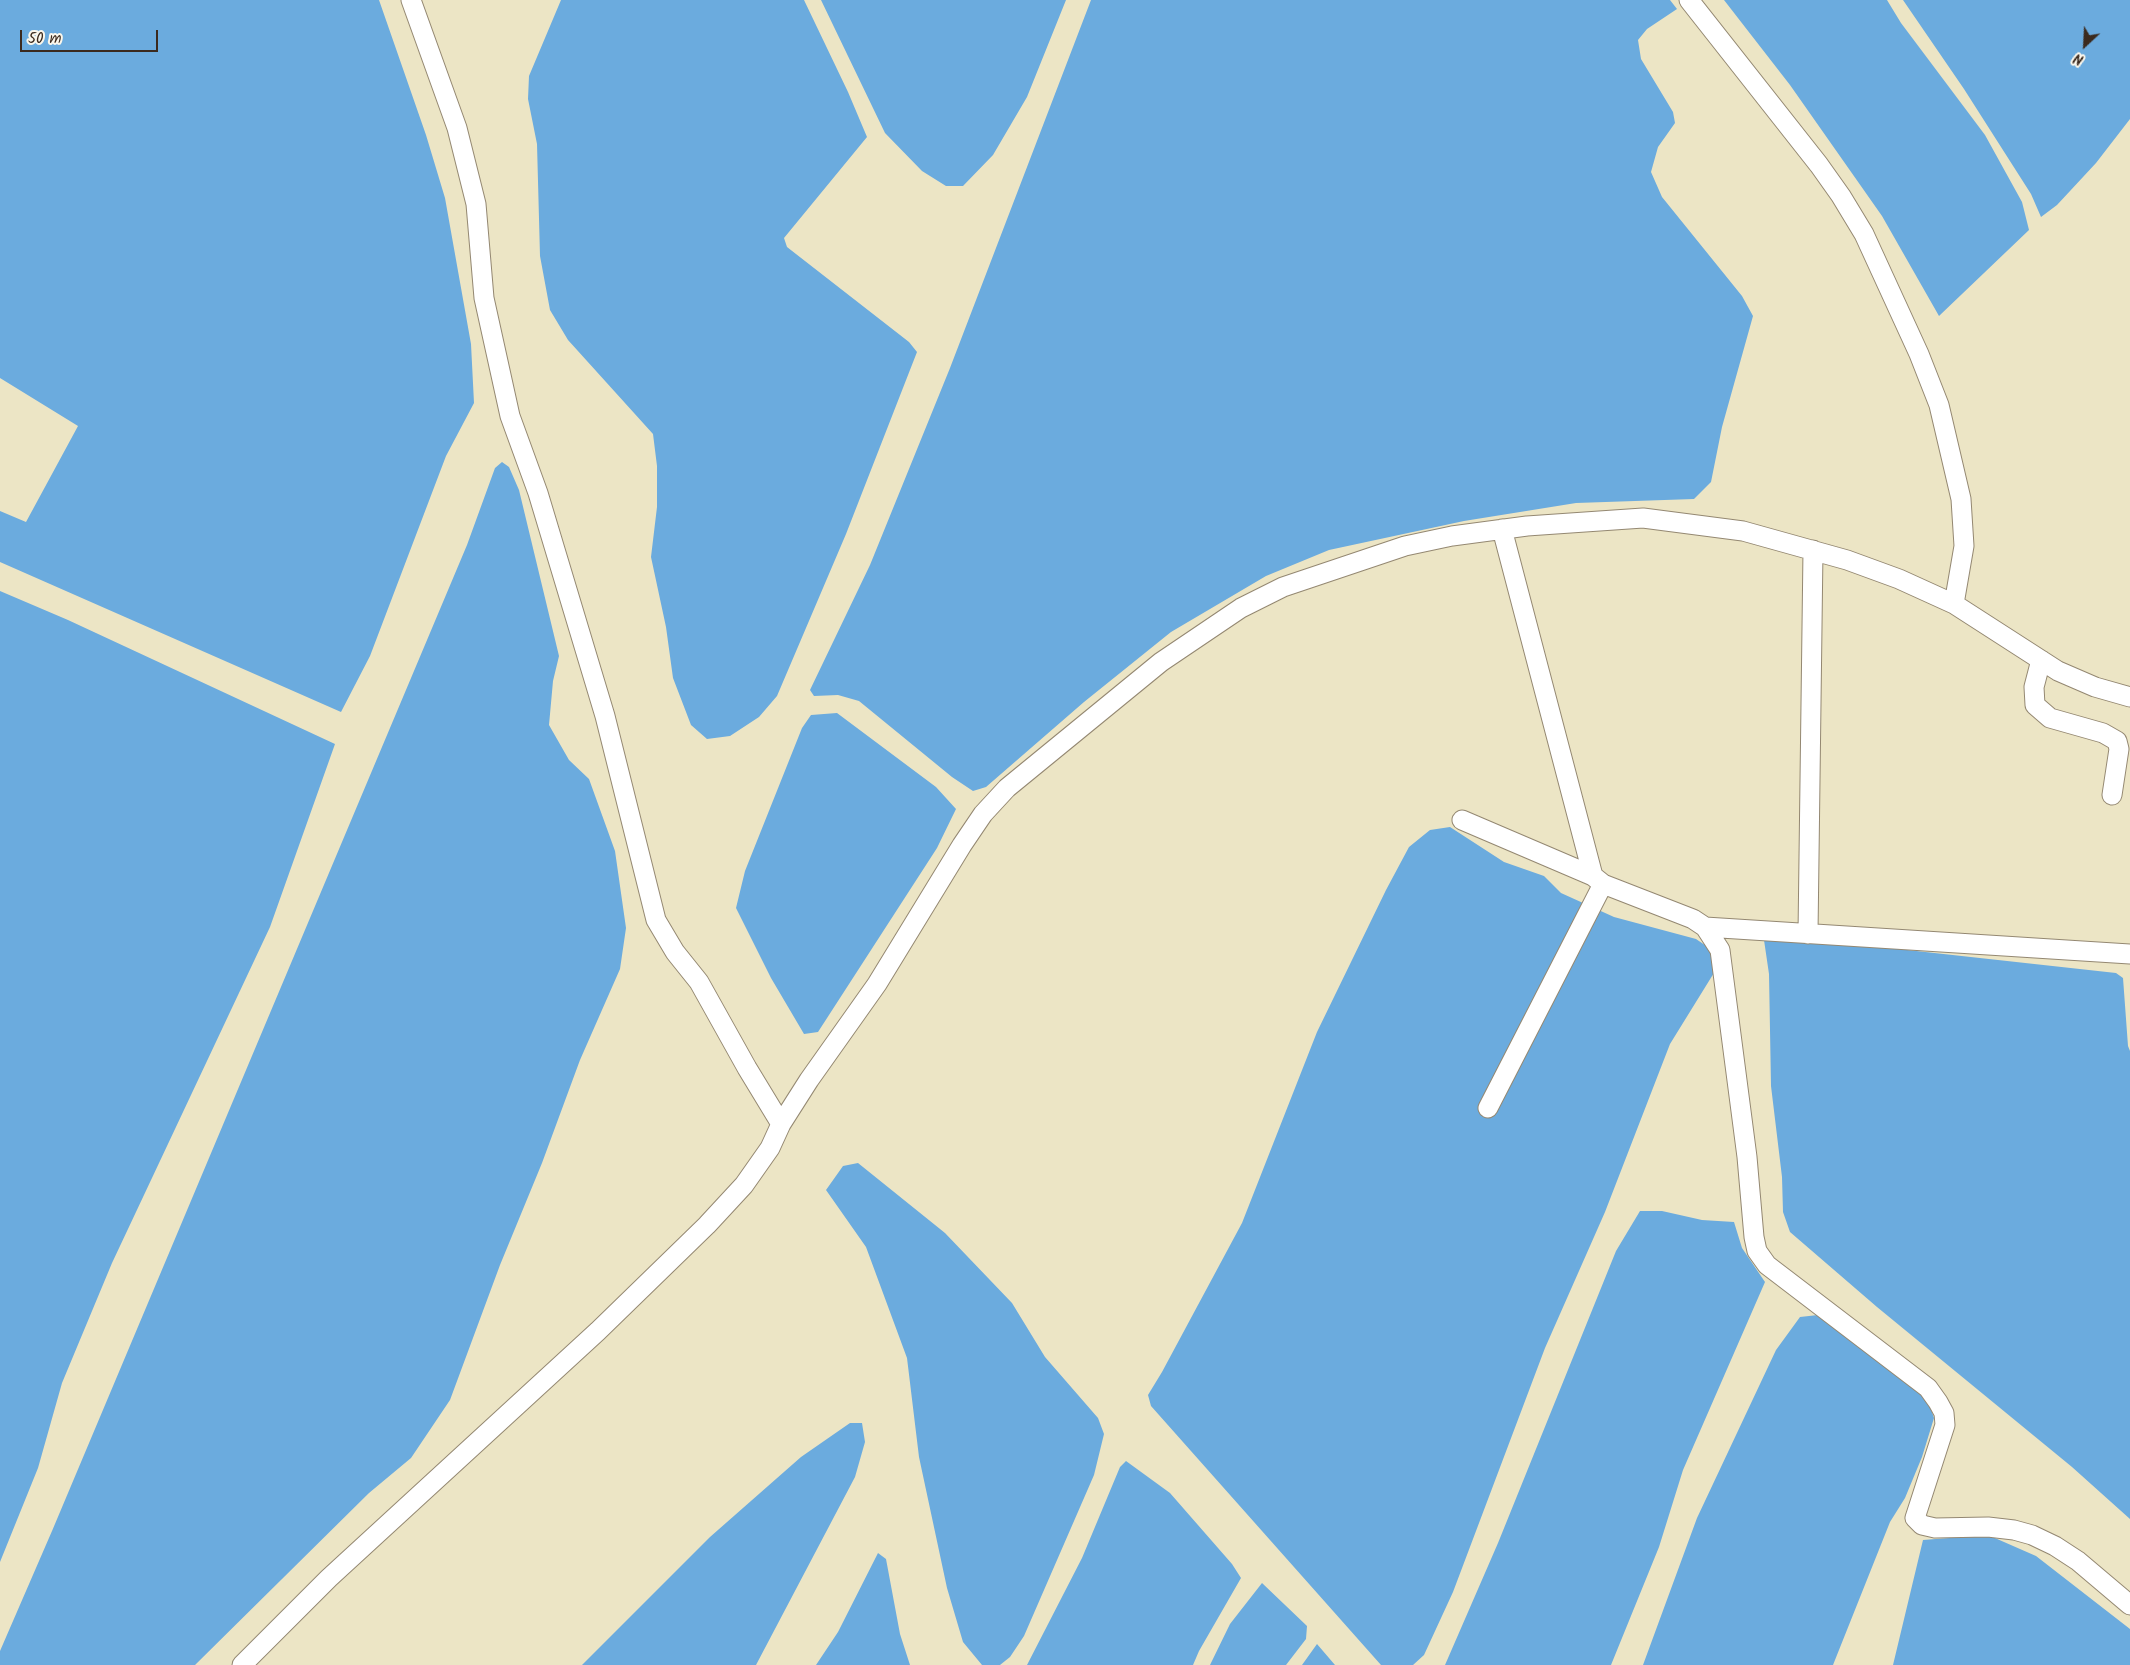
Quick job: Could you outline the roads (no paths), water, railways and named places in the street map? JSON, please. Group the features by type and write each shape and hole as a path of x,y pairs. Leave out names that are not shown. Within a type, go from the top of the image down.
{"street":[{"path":"411,0 457,128 476,204 484,298 508,407 538,493 605,716 656,920 675,952 699,982 781,1124"},
{"path":"1689,0 1819,165 1841,196 1864,234 1919,354 1939,405 1961,499 1964,546 1954,604"},
{"path":"242,1665 329,1578 598,1331 708,1226 744,1185 770,1148 781,1124 877,984 962,845 983,814 1007,788 1161,662 1241,608 1275,591 1405,546 1452,536 1527,526 1643,518 1743,531 1847,560 1899,579 1954,604 2058,671 2095,687 2130,697"},
{"path":"1488,1108 1598,880 1502,529"},
{"path":"1808,934 1813,550"},
{"path":"2041,660 2034,687 2035,705 2050,718 2103,733 2117,741 2119,749 2112,795"},
{"path":"1462,820 1693,920 1705,927 2130,954"},
{"path":"1705,927 1720,950 1747,1157 1754,1237 1757,1251 1767,1265 1928,1388 1944,1413 1945,1424 1915,1518 1922,1525 1935,1528 1988,1527 2014,1530 2032,1535 2055,1546 2078,1561 2130,1605"}],"water":[{"path":"0,0 379,0 426,135 445,198 471,344 474,403 446,456 370,656 341,712 0,562 0,511 26,522 78,426 0,378"},
{"path":"561,0 804,0 848,92 867,137 784,238 787,247 909,342 917,352 846,534 777,696 759,717 730,736 707,739 691,725 673,678 666,627 651,557 657,507 657,466 653,434 568,340 550,310 540,256 537,144 528,99 529,76"},
{"path":"821,0 1066,0 1027,97 993,155 963,186 946,186 922,171 885,133"},
{"path":"1091,0 1670,0 1677,9 1647,29 1638,40 1641,59 1673,112 1675,123 1658,147 1651,172 1662,197 1742,296 1753,316 1722,427 1711,482 1694,499 1576,503 1464,521 1329,550 1266,576 1171,632 1084,702 986,787 973,791 952,777 859,701 838,695 814,696 810,690 870,565 950,368"},
{"path":"1724,0 1887,0 1901,23 1985,135 2022,202 2029,230 1939,316 1882,216 1790,85"},
{"path":"1903,0 2130,0 2130,119 2096,163 2057,205 2041,217 2031,194 1964,89"},
{"path":"502,462 509,467 519,490 559,656 553,681 549,725 569,760 589,779 615,851 626,928 620,969 580,1060 542,1163 500,1265 450,1400 411,1458 369,1493 195,1665 0,1665 0,1651 467,545 495,468"},
{"path":"0,591 68,620 335,744 270,927 112,1263 62,1383 38,1468 0,1562"},
{"path":"837,713 936,787 956,809 937,848 818,1032 804,1034 771,978 736,908 745,871 802,728 811,715"},
{"path":"1450,827 1504,862 1544,876 1561,893 1614,917 1696,939 1715,952 1717,968 1670,1044 1605,1212 1545,1348 1453,1592 1424,1655 1413,1665 1381,1665 1151,1406 1148,1395 1242,1223 1317,1032 1386,890 1409,847 1430,830"},
{"path":"1764,940 1880,947 2116,973 2123,978 2128,1046 2130,1051 2130,1519 2072,1467 1877,1307 1790,1232 1783,1212 1782,1177 1771,1086 1769,974"},
{"path":"858,1163 945,1233 1012,1303 1045,1357 1098,1418 1104,1434 1094,1475 1024,1636 1010,1657 1000,1665 982,1665 963,1642 947,1588 919,1457 907,1358 866,1247 826,1190 843,1166"},
{"path":"1640,1211 1662,1211 1702,1220 1734,1222 1742,1248 1765,1282 1683,1470 1659,1547 1611,1665 1445,1665 1498,1543 1616,1251"},
{"path":"1818,1315 1928,1400 1934,1418 1922,1457 1905,1498 1890,1522 1833,1665 1643,1665 1697,1518 1776,1350 1800,1317"},
{"path":"850,1423 862,1423 865,1442 855,1477 756,1665 582,1665 710,1537 801,1457"},
{"path":"1126,1461 1170,1493 1232,1564 1241,1578 1199,1651 1193,1665 1027,1665 1082,1558 1120,1467"},
{"path":"1988,1535 2036,1556 2130,1629 2130,1665 1893,1665 1923,1540"},
{"path":"878,1553 886,1559 900,1634 910,1665 816,1665 838,1632"},
{"path":"1262,1583 1307,1626 1306,1639 1286,1665 1210,1665 1230,1624"},
{"path":"1317,1644 1335,1665 1302,1665"}]}
